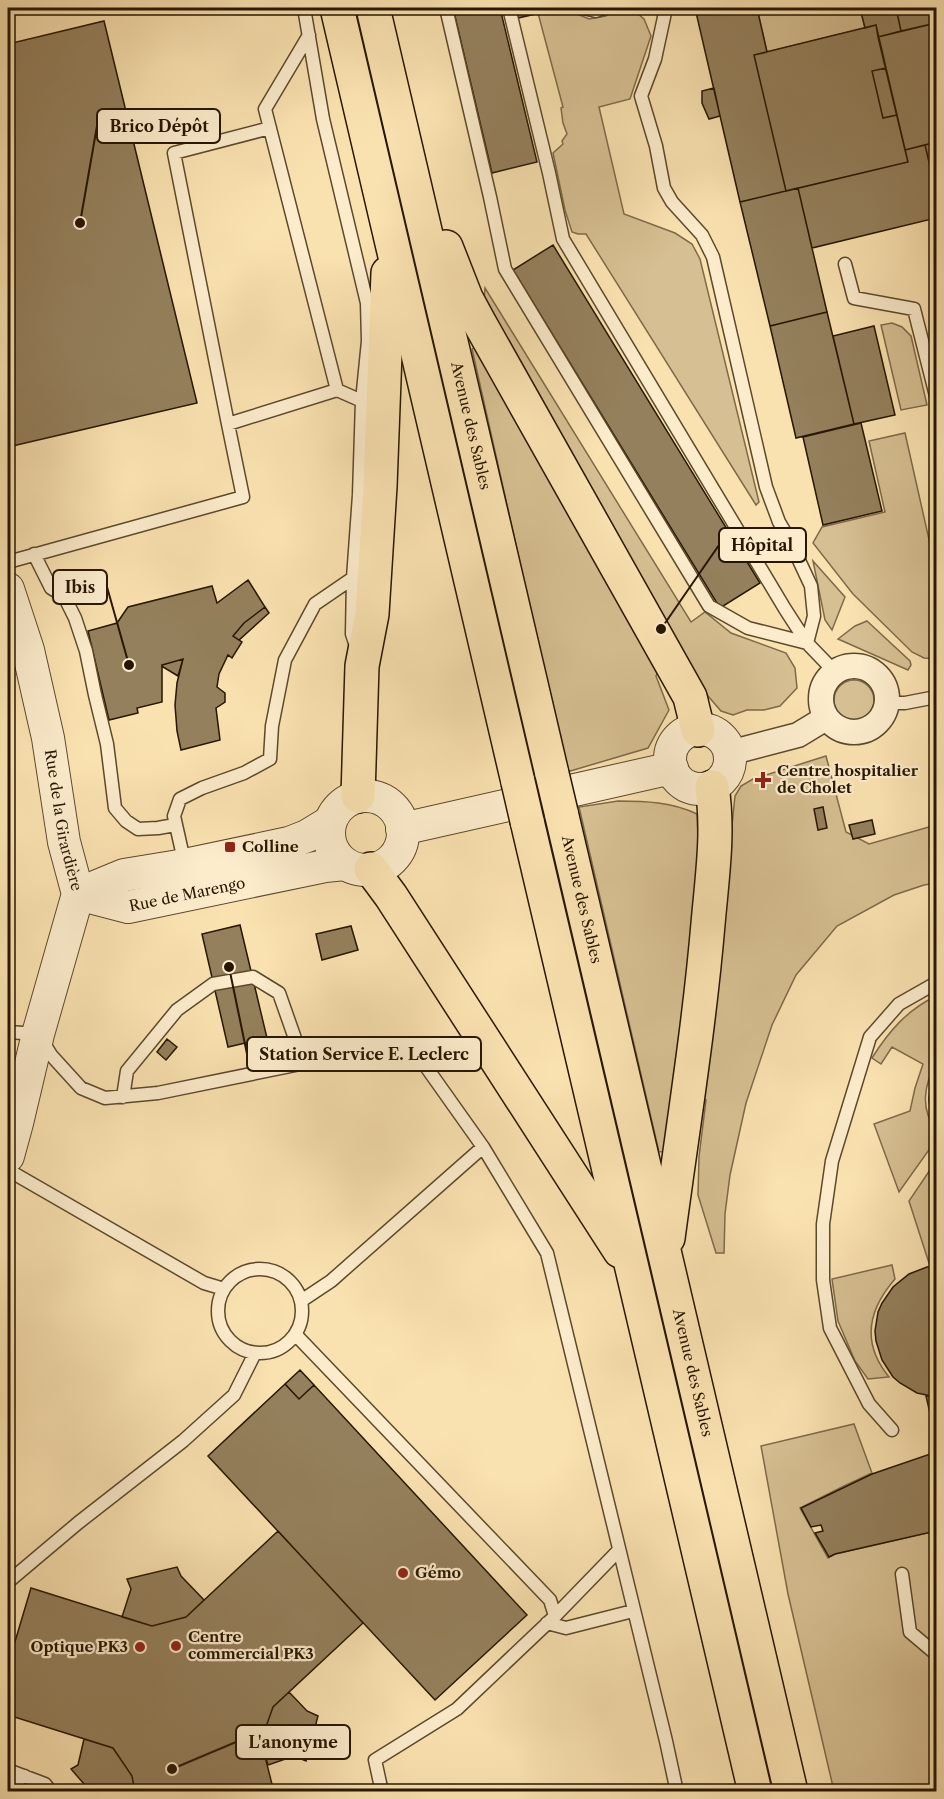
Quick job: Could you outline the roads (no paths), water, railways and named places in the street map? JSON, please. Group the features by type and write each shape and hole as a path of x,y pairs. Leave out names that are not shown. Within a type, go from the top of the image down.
{"main road":[{"path":"337,8 755,1791"},
{"name":"Avenue des Sables","path":"373,8 791,1791"},
{"path":"407,151 466,298 690,697 698,730"},
{"path":"358,796 362,666 372,614 380,486 390,230"},
{"path":"665,1257 703,979 715,846 716,811 712,787"},
{"path":"358,866 391,896 633,1270"}],"street":[{"name":"Rue de la Girardière","path":"8,589 28,650 48,738 64,843 78,894 23,1033 17,1123 8,1156"},
{"path":"856,666 867,668 883,682 888,703 879,722 861,732 851,733 841,731 826,718 821,706 821,693 826,681 835,672 845,667 856,666"},
{"path":"729,753 798,735 826,718"},
{"path":"698,730 714,733 726,745 729,753 728,769 724,777 712,787 702,789 683,784 676,777 670,759 676,742 690,732 698,730"},
{"path":"358,796 370,796 392,807 399,817 402,829 672,768"},
{"name":"Rue de Marengo","path":"78,894 124,875 289,843 307,836 330,822 334,813 341,806 358,796"},
{"path":"330,822 328,834 336,856 358,866"},
{"name":"Rue de Marengo","path":"78,894 128,907 325,866 382,866 398,851 402,840 402,829"}],"lane":[{"path":"304,8 323,119 367,303 368,340 362,401 352,634 362,666"},
{"path":"446,8 505,270 709,606 748,628 807,643"},
{"path":"509,8 563,239 807,643 835,672"},
{"path":"584,8 596,11 604,8"},
{"path":"666,8 655,59 641,96 656,146 664,188 672,202 702,235 713,257 766,487 779,522 811,586 814,616 807,643"},
{"path":"309,35 265,109 337,390"},
{"path":"8,562 243,498 174,153 270,128"},
{"path":"845,264 854,298 914,309 936,396"},
{"path":"228,424 337,390 362,401"},
{"path":"34,554 51,588 64,596 83,640 107,744 115,808 126,821 138,829 176,825"},
{"path":"185,865 174,816 180,799 202,788 244,773 270,759 272,726 285,660 315,604 353,578"},
{"path":"888,703 905,703 936,697"},
{"path":"123,1097 128,1071 177,1010 213,984 253,977 279,993 304,1064"},
{"path":"892,1430 869,1404 830,1328 823,1280 823,1224 832,1161 870,1037 899,1004 936,983"},
{"path":"23,1033 51,1055 81,1088 105,1098 158,1093 364,1051 397,1047 417,1054 483,1147 547,1253 677,1791"},
{"path":"301,1301 331,1281 483,1147"},
{"path":"8,1170 204,1283 224,1289"},
{"path":"260,1269 274,1271 286,1278 295,1288 301,1301 302,1313 295,1334 279,1349 268,1353 243,1350 231,1342 222,1331 218,1317 218,1303 224,1289 233,1278 245,1271 260,1269"},
{"path":"295,1334 550,1600 551,1620"},
{"path":"8,1582 183,1441 234,1395 255,1353"},
{"path":"382,1791 375,1760 457,1709 551,1620 619,1550"},
{"path":"902,1575 910,1632 936,1654"},
{"path":"551,1620 566,1628 633,1611"},
{"path":"8,1770 45,1784 51,1791"},
{"path":"8,1787 25,1776"}],"place":[{"name":"Brico Dépôt","path":"80,223"},
{"name":"Hôpital","path":"661,629"},
{"name":"Ibis","path":"129,665"},
{"name":"Centre hospitalier de Cholet","path":"763,780"},
{"name":"Colline","path":"230,847"},
{"name":"Station Service E. Leclerc","path":"229,967"},
{"name":"Gémo","path":"403,1573"},
{"name":"Centre commercial PK3","path":"176,1646"},
{"name":"Optique PK3","path":"140,1647"},
{"name":"L'anonyme","path":"172,1769"}]}
